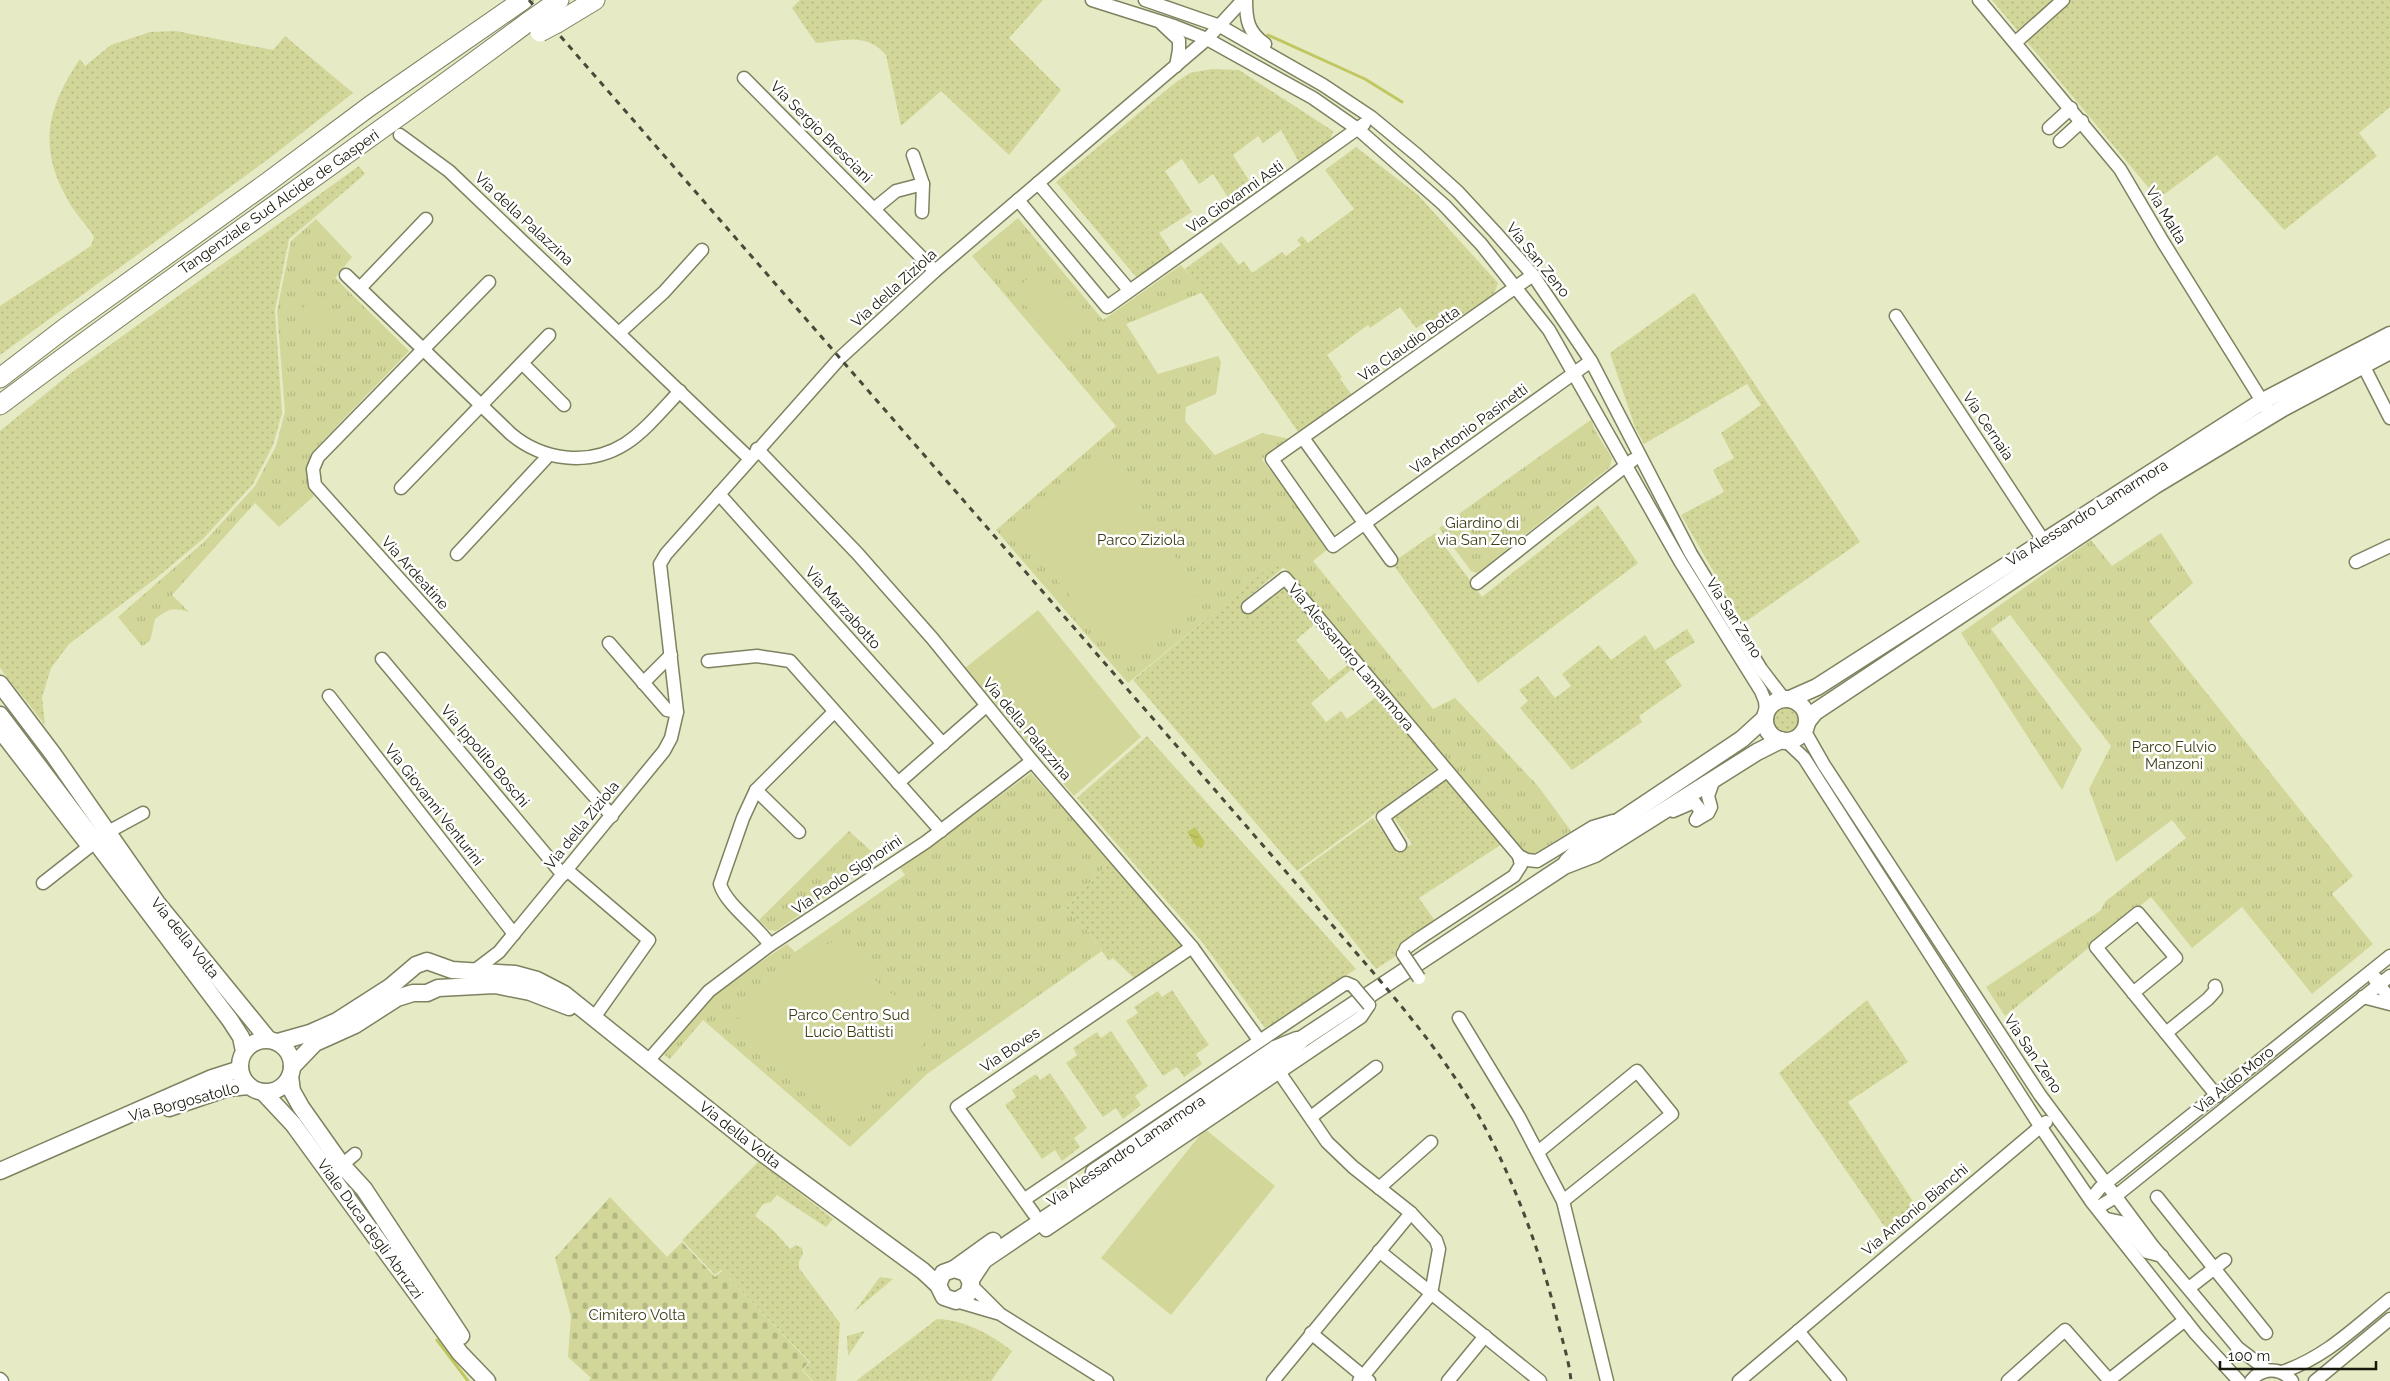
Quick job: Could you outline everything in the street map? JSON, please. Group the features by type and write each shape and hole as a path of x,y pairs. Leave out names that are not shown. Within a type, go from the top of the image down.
{"highway":[{"name":"Tangenziale Sud Alcide de Gasperi","path":"0,405 267,208 395,126 443,85 534,27 554,10 595,0"},
{"name":"Tangenziale Sud Alcide de Gasperi","path":"0,378 375,102 472,36 514,2"},
{"path":"0,368 137,276"}],"main road":[{"name":"Via Alessandro Lamarmora","path":"1805,726 1815,712 2048,547 2263,401 2390,335"},
{"name":"Via Alessandro Lamarmora","path":"1787,699 1817,687 2048,547 2271,416 2390,351"},
{"name":"Via della Volta","path":"0,684 98,840 157,904 273,1041 290,1055 291,1072"},
{"path":"1787,699 1801,705 1805,726 1796,738 1784,740 1769,732 1766,716 1771,705 1787,699"},
{"name":"Via della Volta","path":"0,715 98,840 230,1020 241,1037 244,1051 255,1042 273,1041 310,1033 337,1021 358,1009 421,962 433,962 452,970 520,975 547,985 564,994 590,1017 761,1152 896,1250 946,1275 962,1270 971,1283"},
{"name":"Via Alessandro Lamarmora","path":"1564,866 1585,844 1742,739 1766,716"},
{"name":"Via Alessandro Lamarmora","path":"971,1283 984,1260 1037,1218 1274,1049 1302,1039 1564,866 1594,854 1757,752 1784,740"},
{"path":"438,965 443,974 438,988"},
{"path":"412,970 413,985 421,992"},
{"name":"Via della Volta","path":"256,1089 276,1090 315,1043 355,1025 397,998 421,992 433,992 438,988 495,985 519,989 590,1017"},
{"path":"244,1051 240,1069 256,1089"},
{"name":"Via Borgosatollo","path":"0,1171 212,1078 240,1069"},
{"name":"Viale Duca degli Abruzzi","path":"291,1072 292,1091 301,1107 348,1159 364,1189 454,1326 476,1367 487,1381"},
{"name":"Via Borgosatollo","path":"120,1119 152,1113 228,1088 256,1089"},
{"name":"Viale Duca degli Abruzzi","path":"256,1089 293,1124 460,1353 476,1367"},
{"name":"Via Alessandro Lamarmora","path":"946,1275 1037,1218"},
{"name":"Via della Volta","path":"946,1275 944,1297 956,1301"},
{"path":"956,1301 968,1294 971,1283"}],"street":[{"name":"Via San Zeno","path":"1092,0 1156,20 1207,39 1313,98 1359,130 1444,205 1481,244 1517,287 1549,330 1680,561 1761,691 1765,701 1766,716"},
{"name":"Via San Zeno","path":"1145,0 1220,26 1302,73 1370,117 1417,155 1458,192 1532,276 1591,362 1691,554 1761,669 1787,699"},
{"path":"1244,0 1246,19 1253,36 1290,59 1302,73"},
{"name":"Via della Ziziola","path":"499,952 664,751 674,730 677,712 660,564 666,554 840,358 935,271 1207,39 1244,0"},
{"name":"Via Malta","path":"1979,0 2024,34 2072,108 2120,169 2271,416"},
{"path":"2024,34 2064,0"},
{"path":"1156,20 1172,31 1178,40 1180,50 1176,66"},
{"name":"Via Sergio Bresciani","path":"744,78 935,271"},
{"path":"2049,128 2072,108"},
{"path":"1359,130 1370,117"},
{"path":"2060,140 2082,121"},
{"name":"Via della Palazzina","path":"395,126 450,171 680,391 753,454 870,567 932,638 1032,761 1192,947 1259,1040"},
{"name":"Via Giovanni Asti","path":"1018,200 1107,307 1359,130"},
{"path":"913,156 923,184 922,212"},
{"path":"1038,183 1129,290"},
{"path":"874,209 896,191 923,184"},
{"path":"360,288 426,219"},
{"path":"619,333 664,292 702,250"},
{"path":"346,275 523,444 549,455 572,458 610,452 636,435 680,391"},
{"name":"Via Claudio Botta","path":"1333,546 1272,460 1532,276"},
{"name":"Via Ardeatine","path":"489,282 318,458 313,469 315,485 612,816"},
{"name":"Via Cernaia","path":"1896,316 2048,547"},
{"path":"401,488 549,335"},
{"name":"Via Antonio Pasinetti","path":"1333,546 1591,362"},
{"path":"522,363 564,405"},
{"path":"2362,365 2390,418"},
{"path":"1303,438 1391,560"},
{"path":"457,554 549,455"},
{"path":"1477,583 1615,475 1626,464 1639,457"},
{"name":"Via Marzabotto","path":"719,494 943,744"},
{"path":"2356,562 2390,546"},
{"name":"Via Alessandro Lamarmora","path":"1248,607 1284,578 1519,856 1527,860 1537,861 1592,827 1620,819"},
{"path":"609,643 666,710 677,712"},
{"path":"643,683 671,655"},
{"path":"708,661 757,656 790,661 941,831"},
{"name":"Via Ippolito Boschi","path":"382,659 565,872 649,940 590,1017"},
{"name":"Via Giovanni Venturini","path":"329,696 514,934"},
{"path":"898,783 986,706"},
{"path":"770,945 761,931 723,894 720,884 742,818 756,790 834,712"},
{"name":"Via San Zeno","path":"1805,726 1824,765 2055,1116 2162,1256 2238,1348 2267,1370"},
{"name":"Via della Volta","path":"0,733 98,840"},
{"name":"Via San Zeno","path":"1784,740 1804,758 2040,1126 2094,1203 2185,1320 2239,1381"},
{"name":"Via Paolo Signorini","path":"647,1062 709,991 770,945 941,831 1032,761"},
{"path":"1400,845 1382,817 1447,771"},
{"name":"Via Alessandro Lamarmora","path":"1662,813 1678,810 1694,802 1701,811 1696,820 1708,813 1712,807 1708,796 1714,779"},
{"path":"756,790 799,832"},
{"path":"44,883 98,840 143,813"},
{"path":"1418,978 1403,954 1406,948 1514,876 1521,866 1519,856"},
{"name":"Via Aldo Moro","path":"2133,993 2176,958 2138,913 2096,947 2133,993 2217,1096"},
{"name":"Via Boves","path":"1037,1218 957,1107 1192,947"},
{"path":"474,971 499,952"},
{"path":"462,986 470,979 487,979 493,972 499,952"},
{"name":"Via Aldo Moro","path":"2094,1203 2115,1196 2363,998 2385,974 2390,956"},
{"path":"2385,974 2390,998"},
{"name":"Via Aldo Moro","path":"2094,1203 2106,1184 2217,1096 2385,974"},
{"name":"Via Alessandro Lamarmora","path":"1025,1199 1346,983 1353,986 1369,1006 1361,1017 1046,1230 1037,1218"},
{"path":"2166,1033 2208,999 2216,990 2215,986"},
{"path":"2363,998 2390,1004"},
{"path":"1459,1018 1519,1117 1563,1201 1607,1381"},
{"path":"1311,1117 1376,1067"},
{"path":"1538,1152 1637,1071 1672,1114 1563,1201"},
{"path":"1279,1072 1327,1142 1353,1167 1411,1213 1436,1240 1440,1249 1431,1294 1364,1379 1312,1333"},
{"name":"Via Antonio Bianchi","path":"1739,1381 2040,1126 2055,1116"},
{"path":"1379,1188 1431,1142"},
{"path":"2157,1197 2266,1334"},
{"path":"1273,1381 1411,1213"},
{"path":"2107,1219 2121,1222 2147,1252 2162,1256"},
{"path":"1378,1251 1540,1381"},
{"path":"2189,1288 2225,1260"},
{"name":"Via della Volta","path":"971,1283 1000,1314 1106,1380"},
{"path":"2251,1381 2260,1372 2267,1370 2282,1372 2306,1364 2321,1355 2390,1299"},
{"name":"Via della Volta","path":"956,1301 1000,1314"},
{"path":"2315,1381 2390,1319"},
{"path":"2008,1381 2065,1330 2108,1380 2185,1320"},
{"path":"1798,1331 1840,1381"},
{"path":"1448,1381 1485,1336"},
{"path":"2282,1372 2292,1381"}],"green space":[{"path":"800,0 1043,0 1009,38 1061,90 1009,155 941,91 901,126 886,55 871,43 862,41 845,40 816,43 792,8"},
{"path":"1992,0 2390,0 2390,107 2359,133 2377,156 2284,230 2217,155 2158,199"},
{"path":"176,31 273,50 285,36 353,93 271,157 0,355 0,306 91,246 94,237 72,207 59,182 50,146 50,129 54,112 60,94 69,77 80,59 85,66 111,45 150,32"},
{"path":"1212,69 1239,70 1333,131 1329,144 1300,164 1281,130 1263,143 1258,136 1233,155 1258,195 1236,210 1213,174 1199,184 1182,159 1165,171 1192,212 1159,233 1173,254 1137,278 1056,182 1176,82 1190,73"},
{"path":"1356,147 1418,195 1498,283 1493,297 1436,338 1424,323 1416,328 1400,307 1370,328 1368,325 1327,355 1342,377 1340,379 1352,395 1299,433 1185,269 1221,242 1239,265 1244,261 1252,273 1282,252 1286,256 1301,245 1297,240 1302,236 1308,243 1354,209 1325,170"},
{"path":"359,166 365,174 289,239 275,310 282,413 273,445 253,484 203,539 155,579 69,644 51,668 42,697 45,725 0,668 0,431 71,373"},
{"name":"Parco Ziziola","path":"1018,218 1103,320 1181,265 1203,292 1126,324 1158,374 1218,356 1221,362 1216,394 1186,407 1185,421 1215,455 1262,433 1290,439 1262,459 1328,549 1313,561 1433,709 1455,698 1538,786 1571,831 1532,855 1521,851 1278,560 1128,683 996,530 1116,426 972,256"},
{"path":"316,219 352,257 335,278 409,351 311,453 307,475 314,496 279,527 255,503 172,595 189,612 171,610 155,619 150,641 142,646 118,617 206,540 255,486 276,446 285,412 277,311 291,241"},
{"path":"1037,271 1077,319 1053,339 1014,291"},
{"path":"1694,293 1860,542 1748,620 1742,621 1681,515 1724,492 1713,470 1734,458 1721,433 1761,405 1747,384 1644,444 1635,427 1610,353"},
{"path":"316,294 339,316 323,332 301,310"},
{"name":"Giardino di via San Zeno","path":"1592,419 1596,432 1612,458 1610,467 1477,573 1471,571 1439,528"},
{"path":"1107,451 1145,496 1133,506 1202,589 1122,657 1014,530"},
{"path":"1598,505 1638,563 1478,683 1392,563 1435,533 1482,597"},
{"name":"Parco Fulvio Manzoni","path":"2161,533 2193,583 2149,621 2353,876 2332,894 2373,944 2312,994 2242,907 2192,948 2151,897 2005,1016 1986,987 2100,911 2106,901 2186,838 2172,820 2116,862 2089,789 2111,746 2010,615 1991,629 2082,749 2062,790 1961,633 2091,540 2112,566"},
{"path":"1278,559 1284,567 1241,603 1250,612 1281,587 1289,589 1317,622 1296,640 1329,680 1354,660 1357,665 1311,703 1326,722 1341,711 1347,719 1376,697 1436,769 1297,871 1133,680"},
{"path":"1038,610 1141,737 1074,796 965,668"},
{"path":"1687,629 1695,642 1665,661 1682,686 1639,716 1642,722 1572,770 1520,708 1528,701 1519,690 1538,676 1555,698 1571,686 1562,674 1599,645 1611,660 1645,635 1655,650"},
{"path":"1785,705 1795,709 1799,719 1795,729 1785,733 1775,729 1771,719 1775,709"},
{"path":"1147,736 1356,969 1265,1028 1202,942 1077,798"},
{"name":"Parco Centro Sud Lucio Battisti","path":"1031,773 1110,861 1065,909 1088,931 1102,951 927,1074 850,1147 703,1020 670,1059 663,1054 713,995 787,944 795,952 905,875 900,868"},
{"path":"1446,777 1502,844 1419,898 1435,921 1397,947 1396,956 1376,969 1299,872 1373,818 1397,853 1412,844 1392,815"},
{"path":"849,831 880,859 776,931 769,930 759,920"},
{"path":"1110,861 1184,945 1136,980 1113,958 1109,961 1088,931 1065,909"},
{"path":"841,936 858,951 871,976 884,989 902,1000 934,1007 929,1037 860,1117 847,1128 728,1029 776,978"},
{"path":"1172,990 1209,1045 1196,1054 1202,1064 1184,1077 1177,1067 1163,1076 1126,1021 1138,1013 1134,1007 1158,991 1162,997"},
{"path":"1867,1000 1908,1062 1848,1102 1920,1212 1891,1236 1779,1073"},
{"path":"1111,1031 1148,1086 1135,1096 1141,1105 1123,1119 1116,1108 1103,1117 1066,1063 1077,1055 1073,1048 1097,1032 1101,1038"},
{"path":"1050,1073 1087,1128 1074,1138 1080,1147 1062,1161 1055,1150 1042,1159 1005,1105 1016,1097 1012,1090 1036,1074 1040,1080"},
{"path":"1205,1129 1275,1186 1171,1315 1101,1258"},
{"path":"759,1161 833,1219 826,1227 777,1195 771,1202 763,1204 755,1216 774,1231 790,1249 796,1245 802,1248 803,1254 799,1261 799,1268 840,1323 836,1381 813,1381 803,1370 810,1362 721,1270 715,1275 682,1240"},
{"name":"Cimitero Volta","path":"610,1197 667,1257 682,1242 715,1277 722,1271 809,1362 802,1370 812,1381 589,1381 591,1378 568,1357 571,1316 555,1258"},
{"path":"880,1277 893,1279 854,1312"},
{"path":"937,1319 957,1322 977,1329 1012,1351 991,1381 856,1381"},
{"path":"865,1331 848,1356 847,1336"}],"water":[{"path":"1195,827 1205,842 1202,848 1196,846 1187,832"}],"waterway":[{"path":"1268,35 1365,79 1402,102"},
{"path":"437,1340 468,1381"}],"railway":[{"path":"529,0 1353,949 1434,1048 1476,1111 1512,1183 1548,1285 1571,1381"}]}
